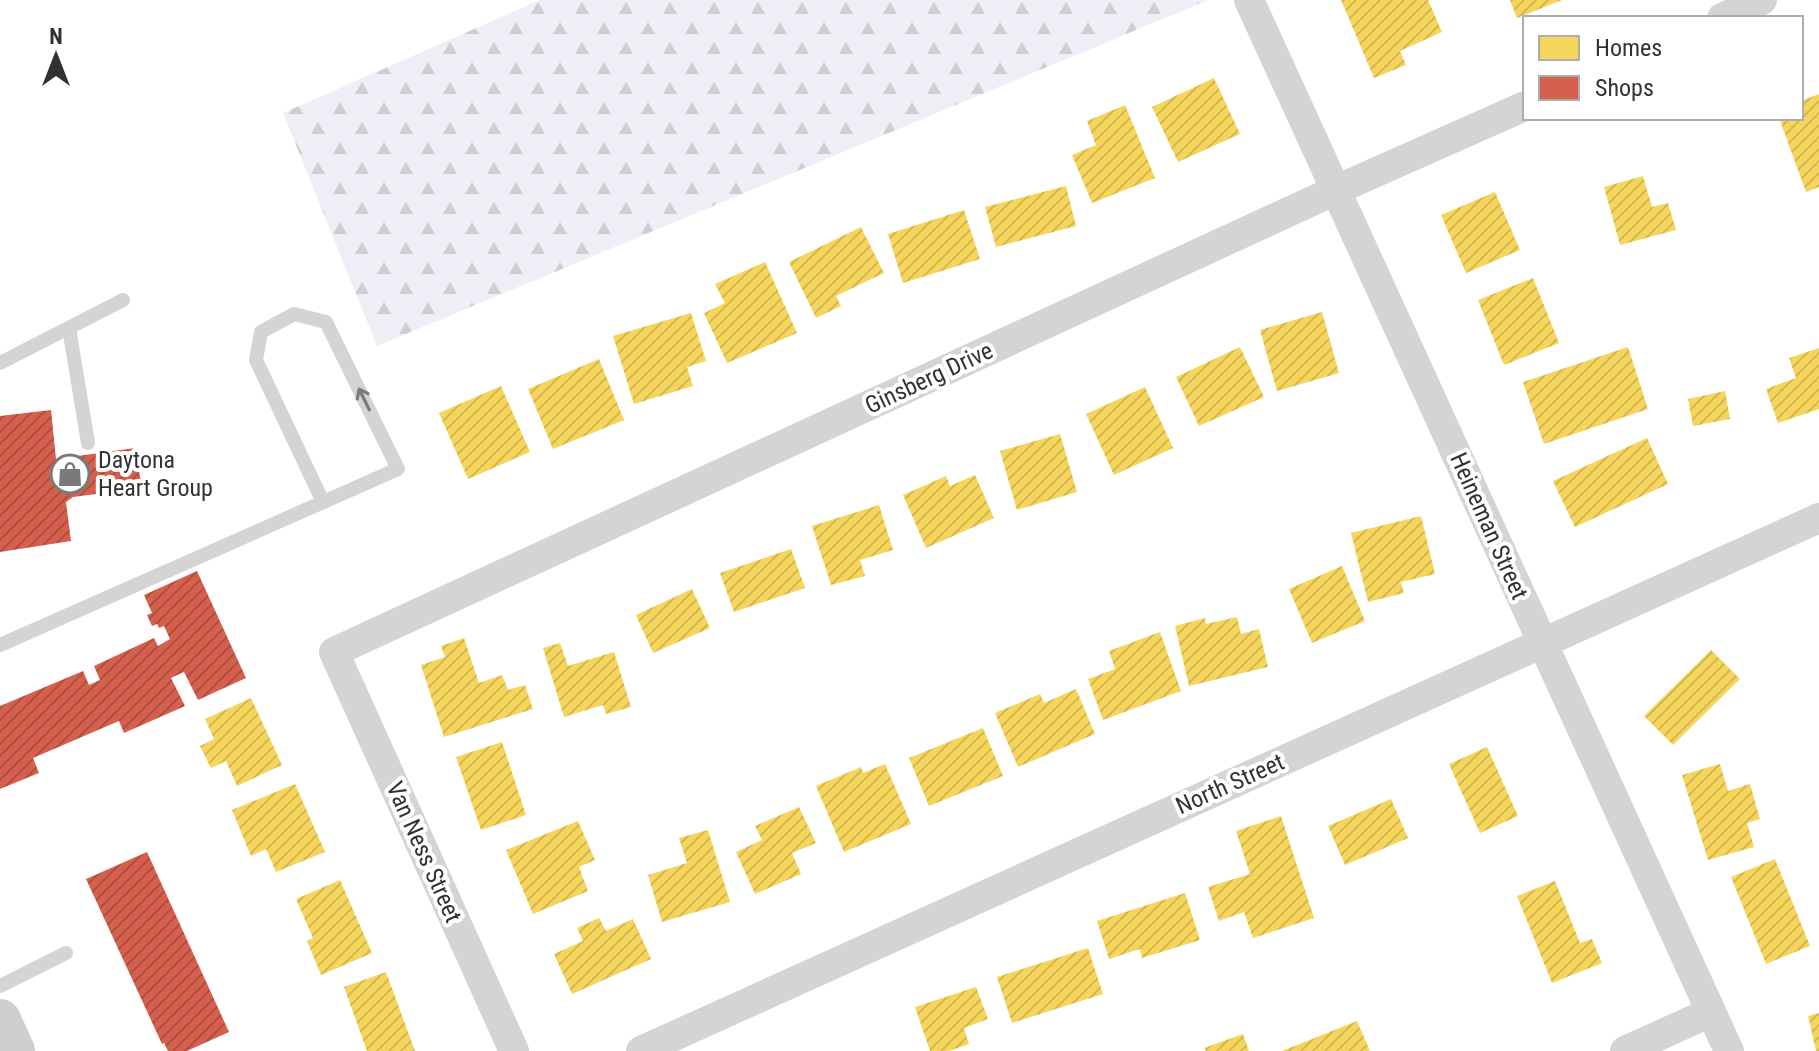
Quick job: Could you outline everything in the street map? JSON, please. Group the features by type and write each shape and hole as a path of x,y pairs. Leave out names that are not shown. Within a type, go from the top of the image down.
{"main road":[{"path":"0,1020 14,1051"}],"street":[{"name":"Heineman Street","path":"1249,0 1729,1051"},
{"path":"1726,16 1762,0"},
{"name":"Ginsberg Drive","path":"334,652 1523,107"},
{"name":"North Street","path":"641,1051 1819,518"},
{"name":"Van Ness Street","path":"334,652 514,1051"},
{"path":"1625,1051 1711,1012"}],"lane":[{"path":"0,363 123,300"},
{"path":"0,645 398,469 326,322 294,314 261,332 256,360 323,502"},
{"path":"69,328 88,443"},
{"path":"0,986 66,953"}],"green space":[{"path":"540,0 1208,0 377,346 283,113"}],"building: Homes":[{"path":"1341,0 1428,0 1442,32 1400,51 1406,65 1374,78"},
{"path":"1510,0 1562,0 1517,18"},
{"path":"1214,78 1240,134 1178,162 1152,107"},
{"path":"1819,94 1819,187 1806,192 1780,120 1803,120 1803,100"},
{"path":"1125,105 1155,178 1092,203 1072,155 1096,145 1087,121"},
{"path":"1643,176 1652,207 1668,203 1676,230 1620,245 1604,187"},
{"path":"1066,186 1076,226 996,247 985,207"},
{"path":"1495,192 1520,250 1466,273 1441,215"},
{"path":"964,210 980,259 903,283 888,234"},
{"path":"861,227 884,273 836,296 841,306 816,318 789,262"},
{"path":"765,262 797,333 727,363 704,313 725,303 715,284"},
{"path":"1533,278 1559,343 1504,365 1478,300"},
{"path":"1322,312 1339,373 1277,391 1260,330"},
{"path":"691,313 706,361 687,367 693,386 634,404 613,336"},
{"path":"1240,347 1264,397 1199,426 1176,377"},
{"path":"1628,347 1648,409 1544,444 1523,382"},
{"path":"1819,348 1819,409 1778,423 1766,389 1796,378 1789,358"},
{"path":"599,359 624,420 553,449 528,389"},
{"path":"501,386 530,452 468,479 439,413"},
{"path":"1145,387 1173,448 1114,475 1086,414"},
{"path":"1725,391 1730,419 1693,426 1688,399"},
{"path":"1060,434 1077,492 1017,510 1000,451"},
{"path":"1647,438 1668,484 1575,527 1553,481"},
{"path":"975,475 994,518 926,548 903,495 946,476 950,486"},
{"path":"879,505 893,550 860,560 865,576 831,585 812,526"},
{"path":"1421,516 1435,574 1401,582 1404,593 1368,602 1351,533"},
{"path":"791,549 805,588 734,612 720,573"},
{"path":"1342,566 1365,621 1312,643 1289,589"},
{"path":"692,589 710,628 653,653 636,615"},
{"path":"1237,617 1241,634 1259,629 1268,667 1189,686 1175,626 1205,618 1206,624"},
{"path":"1160,632 1181,691 1103,720 1088,679 1115,669 1109,651"},
{"path":"464,638 479,683 502,675 508,690 525,685 533,709 444,737 421,665 445,657 441,646"},
{"path":"560,643 568,666 614,652 631,707 606,714 603,705 564,717 543,648"},
{"path":"1711,650 1740,679 1673,745 1644,716"},
{"path":"1076,689 1095,734 1018,767 995,713 1040,694 1044,703"},
{"path":"251,698 282,765 237,786 226,761 211,768 200,746 214,739 205,719"},
{"path":"983,728 1003,776 929,806 909,758"},
{"path":"502,742 526,815 481,830 456,757"},
{"path":"1487,747 1518,816 1480,833 1449,764"},
{"path":"885,764 911,824 844,852 816,786 861,767 863,773"},
{"path":"1720,764 1728,791 1750,784 1760,819 1747,823 1754,847 1708,860 1682,775"},
{"path":"295,784 325,852 276,872 266,849 251,856 232,810"},
{"path":"1391,799 1408,838 1345,865 1328,826"},
{"path":"799,807 816,843 792,853 801,874 755,894 736,852 762,840 755,826"},
{"path":"1281,816 1314,918 1253,938 1244,912 1219,921 1208,887 1250,874 1236,831"},
{"path":"578,821 595,860 579,867 588,891 533,914 506,850"},
{"path":"708,830 730,902 662,922 648,875 687,863 679,838"},
{"path":"1775,859 1810,946 1766,964 1731,877"},
{"path":"340,880 372,953 321,975 307,941 313,938 296,899"},
{"path":"1555,881 1580,943 1592,939 1602,963 1552,983 1517,896"},
{"path":"1185,893 1200,940 1142,958 1140,949 1109,959 1097,921"},
{"path":"599,918 606,931 633,919 651,959 572,994 554,954 583,941 577,928"},
{"path":"1088,948 1103,994 1012,1023 997,977"},
{"path":"386,972 415,1051 367,1051 344,987"},
{"path":"976,987 988,1019 964,1028 969,1044 949,1051 930,1051 915,1007"},
{"path":"1819,1013 1819,1051 1816,1051 1808,1016"},
{"path":"1357,1021 1370,1051 1282,1051"},
{"path":"1243,1034 1249,1051 1206,1051 1204,1048"}],"building: Shops":[{"name":"Daytona Heart Group","path":"51,410 56,459 135,448 142,488 73,497 66,502 71,541 0,552 0,416"},
{"path":"197,571 246,678 198,700 184,672 171,678 185,706 124,733 119,721 33,758 39,773 0,789 0,706 83,671 89,685 100,680 94,666 154,638 158,646 170,639 164,626 152,626 147,615 152,613 144,595"},
{"path":"147,852 229,1032 187,1051 168,1051 162,1044 86,879"}],"place":[{"name":"Daytona Heart Group","path":"70,474"}]}
